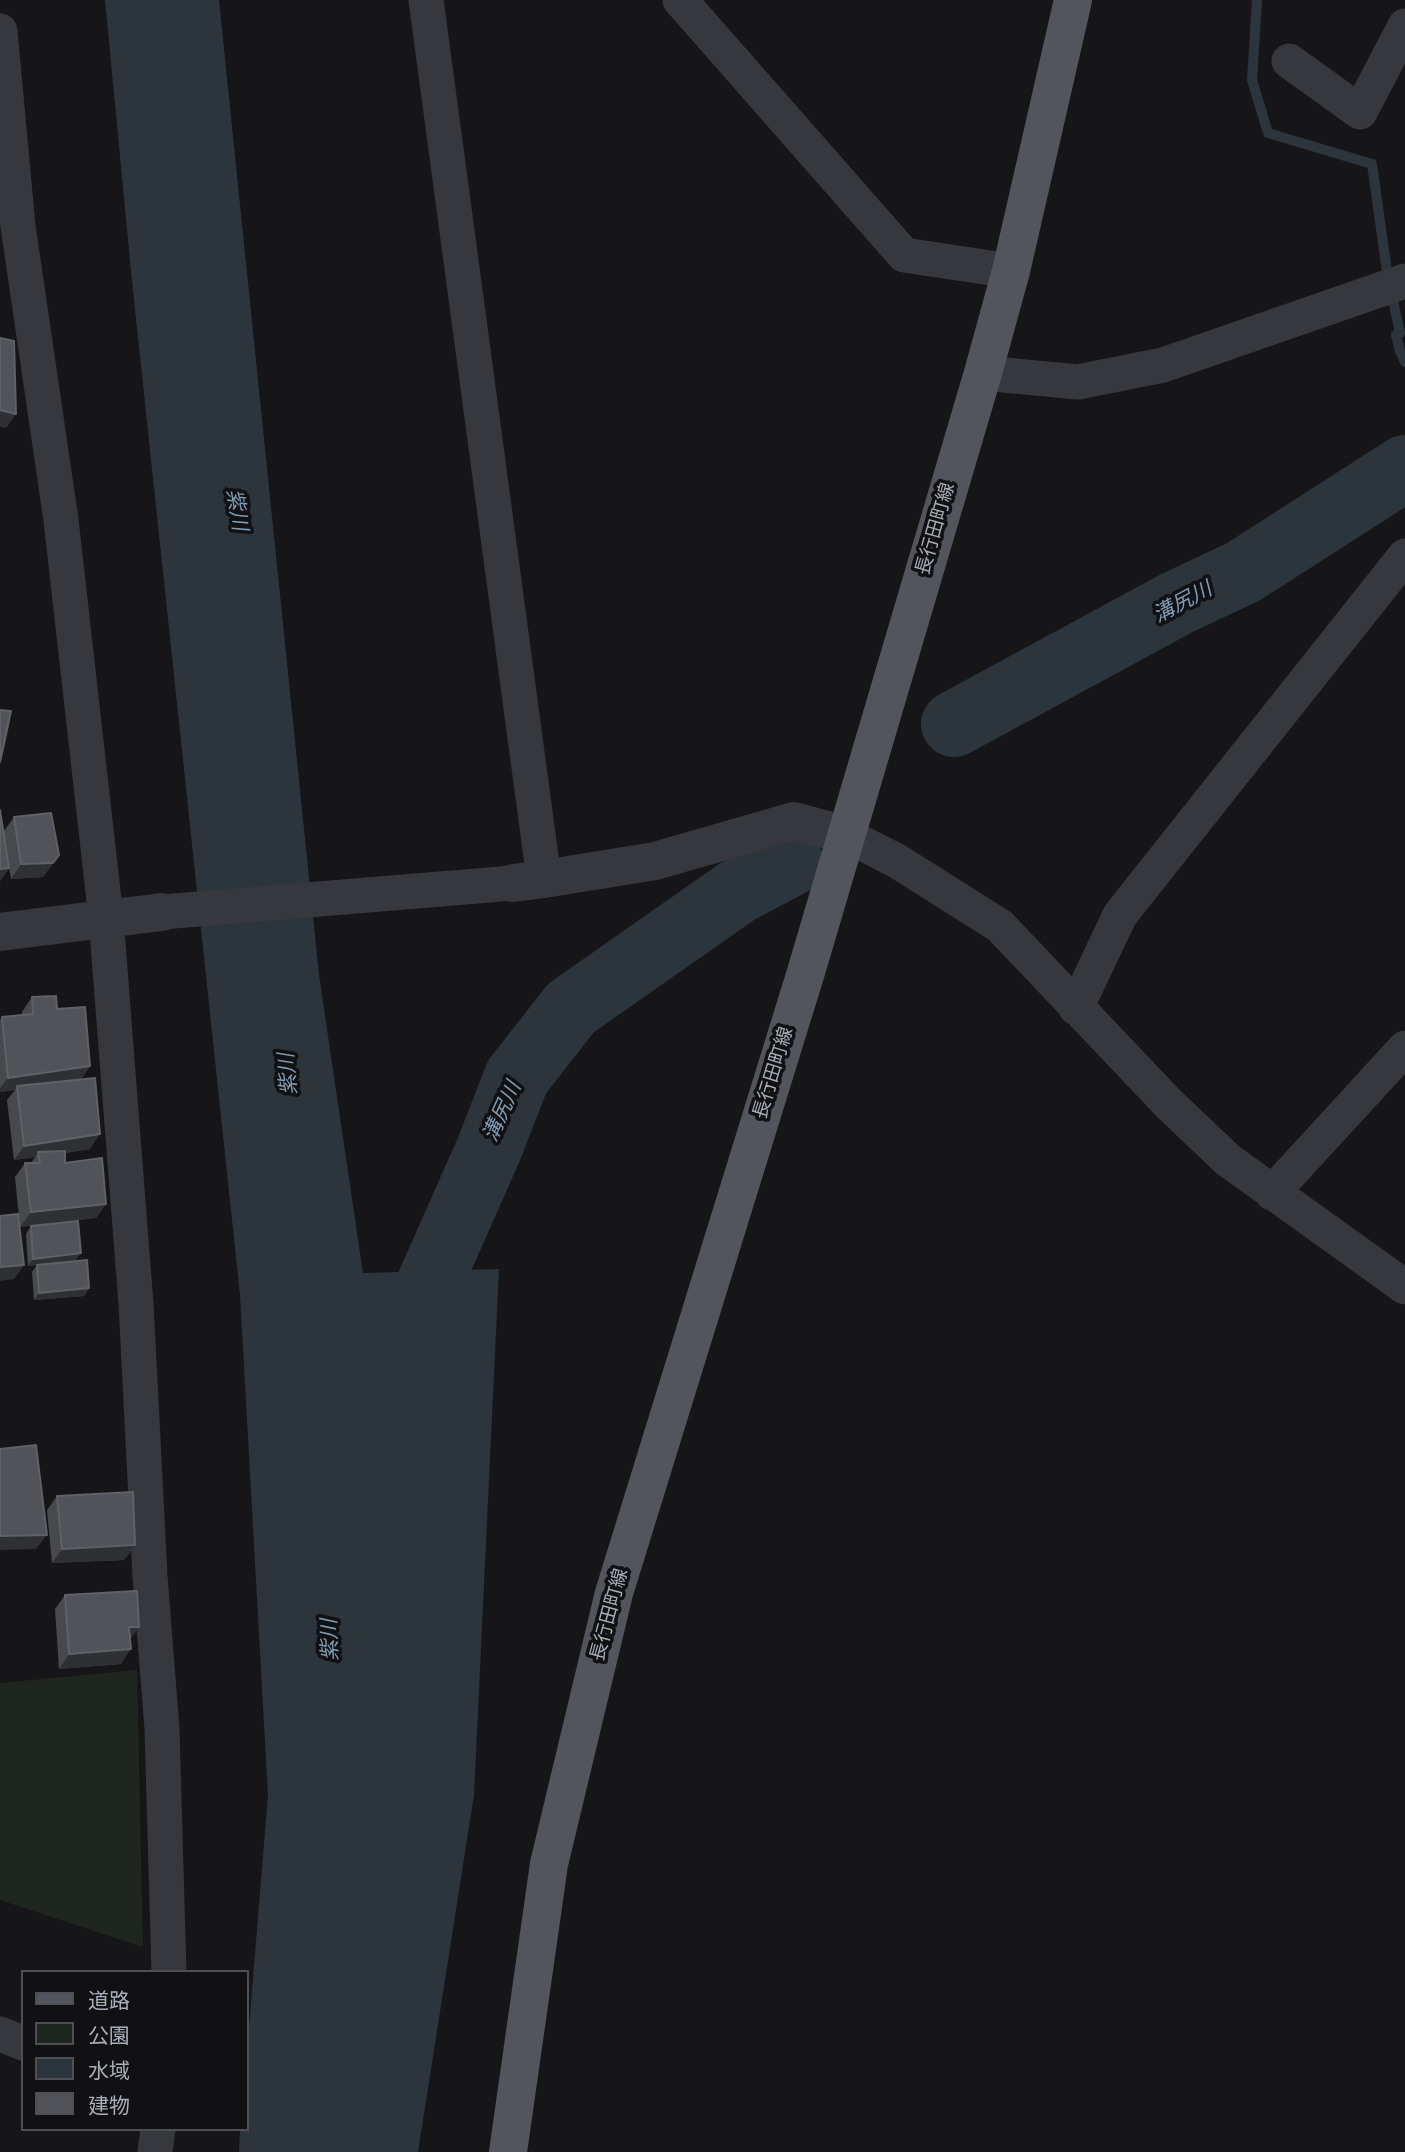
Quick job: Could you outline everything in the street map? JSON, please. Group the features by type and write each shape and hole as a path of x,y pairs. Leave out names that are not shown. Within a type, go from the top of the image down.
{"main road":[{"name":"長行田町線","path":"508,2152 549,1864 614,1593 846,835 983,373 1011,271 1073,0"}],"street":[{"path":"426,0 528,881"},
{"path":"680,0 904,255 1011,271"},
{"path":"1289,61 1360,111 1405,26"},
{"path":"0,31 18,226 61,520 106,918 136,1304 150,1576 162,1729 169,1970"},
{"path":"0,261 18,226"},
{"path":"983,373 1079,382 1163,365 1405,281"},
{"path":"1076,1008 1120,915 1405,556"},
{"path":"0,932 162,912 528,881 655,861 794,821 846,835 897,861 1000,926 1168,1103 1228,1160 1405,1287"},
{"path":"1272,1193 1405,1048"},
{"path":"0,2034 21,2042"},
{"path":"155,2152 158,2131"}],"green space":[{"path":"137,1670 143,1947 0,1900 0,1683"}],"water":[{"name":"紫川","path":"105,0 219,0 319,975 363,1273 499,1269 474,1795 418,2152 239,2152 240,2131 248,2131 248,2040 268,1795 240,1295 132,281"}],"building":[{"path":"0,338 14,341 16,414 0,410"},
{"path":"0,710 11,711 0,762"},
{"path":"0,810 9,868 0,869"},
{"path":"51,813 59,855 53,863 21,864 14,817"},
{"path":"56,996 57,1009 85,1007 90,1066 8,1078 2,1017 33,1014 32,997"},
{"path":"95,1078 100,1134 24,1146 17,1086"},
{"path":"65,1151 65,1163 102,1158 106,1204 31,1212 25,1163 40,1163 38,1152"},
{"path":"18,1214 24,1265 0,1267 0,1216"},
{"path":"78,1221 81,1253 33,1259 31,1226"},
{"path":"87,1260 89,1288 39,1293 37,1265"},
{"path":"36,1445 47,1535 0,1536 0,1449"},
{"path":"133,1492 135,1545 62,1549 57,1496"},
{"path":"137,1591 139,1627 129,1627 131,1649 69,1654 65,1595"}],"waterway":[{"path":"1257,0 1252,80 1268,133 1372,164 1387,272 1400,333 1396,335 1405,362"},
{"name":"溝尻川","path":"954,724 1177,603 1243,572 1405,468"},
{"name":"溝尻川","path":"389,1349 423,1298 489,1149 517,1077 571,1008 738,891 791,863"}]}
